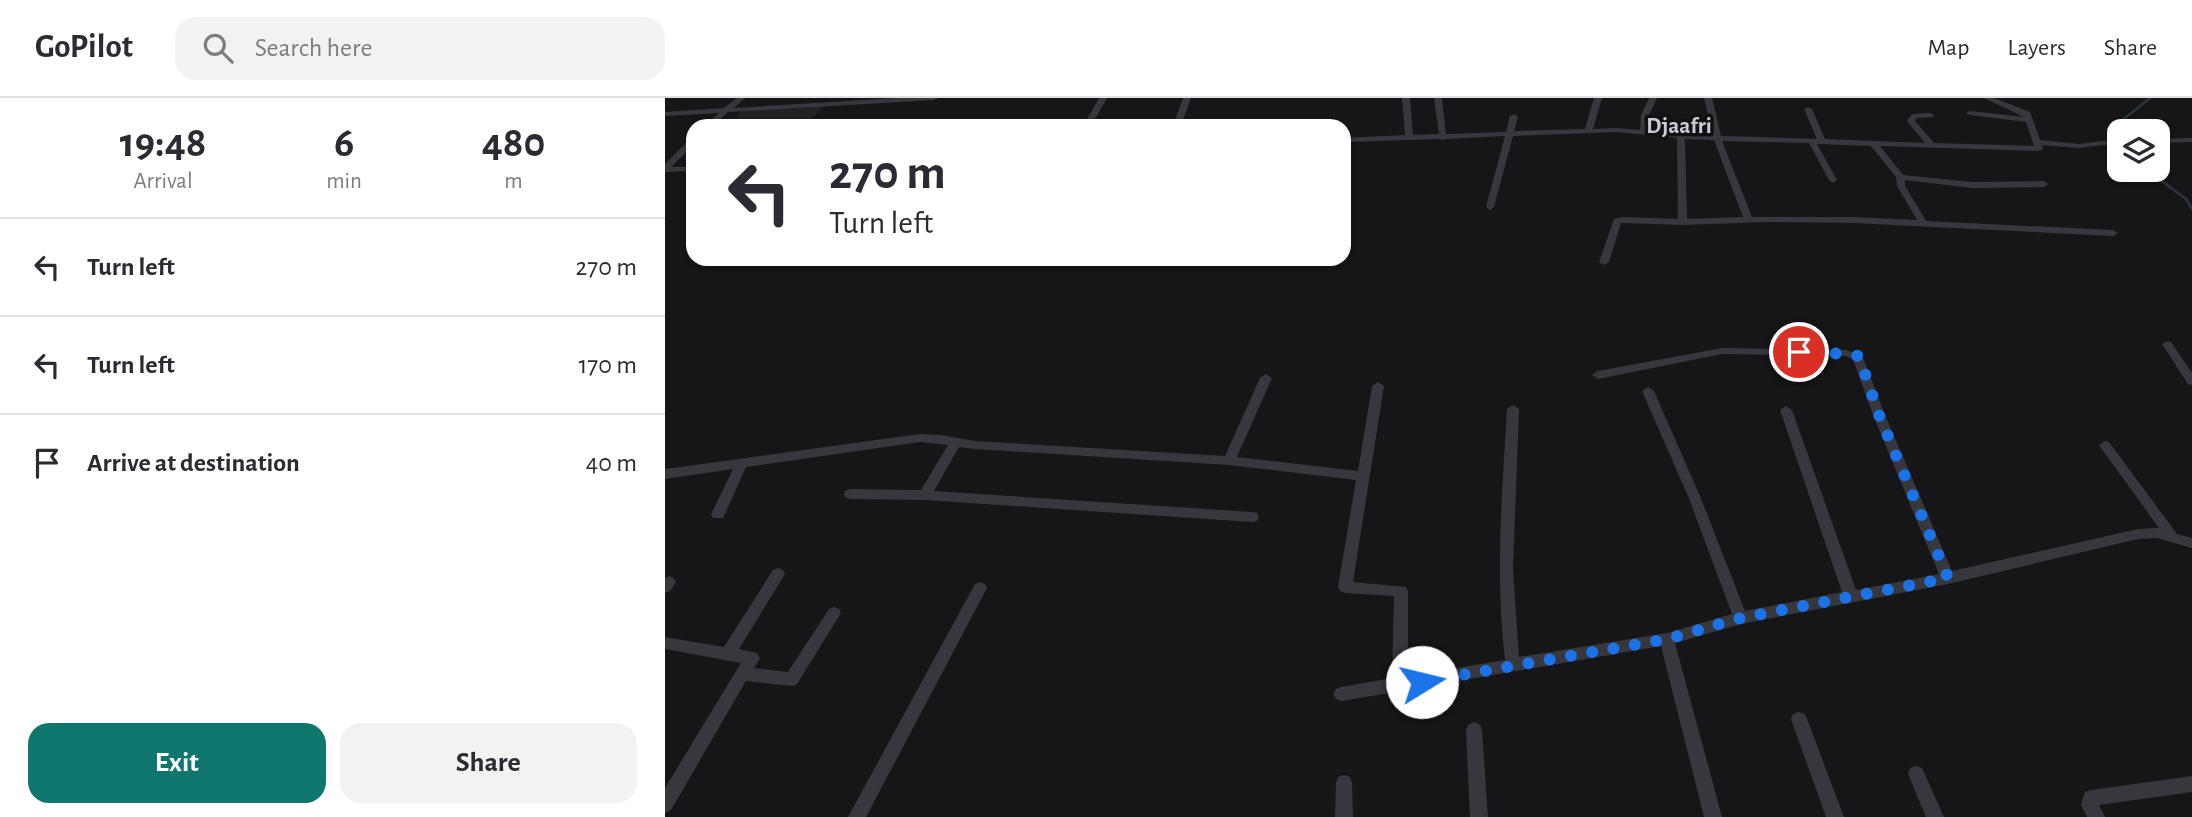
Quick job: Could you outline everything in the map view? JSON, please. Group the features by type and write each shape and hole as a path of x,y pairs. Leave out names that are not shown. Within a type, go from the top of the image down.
{"street":[{"path":"715,119 741,98"},
{"path":"820,103 830,98"},
{"path":"665,114 934,98"},
{"path":"1091,119 1104,98"},
{"path":"1180,119 1187,98"},
{"path":"1406,98 1409,137"},
{"path":"1438,98 1443,138"},
{"path":"1589,130 1598,98"},
{"path":"1644,133 1645,115 1653,98"},
{"path":"1708,98 1717,137 1749,220"},
{"path":"1351,140 1589,130 1817,142 2039,149 2030,120 2023,111 1988,98"},
{"path":"1808,109 1817,142 1833,180"},
{"path":"1970,113 2030,120"},
{"path":"1930,115 1915,116 1911,121 1931,145"},
{"path":"1490,207 1514,116"},
{"path":"1681,136 1683,222"},
{"path":"2170,141 2192,140"},
{"path":"2037,142 2079,146 2107,142"},
{"path":"1874,144 1900,177 1901,186 1924,225"},
{"path":"665,170 686,148"},
{"path":"665,170 686,169"},
{"path":"1900,177 1926,182 2006,186 2044,184"},
{"path":"1604,262 1617,221 1843,220 2113,233"},
{"path":"2167,344 2192,381"},
{"path":"1598,375 1722,351 1859,356 1879,415 1948,578"},
{"path":"1229,461 1266,378"},
{"path":"1378,386 1345,587 1401,591 1400,686"},
{"path":"1648,391 1694,496 1741,618"},
{"path":"1513,408 1504,583 1505,616 1513,666"},
{"path":"1786,410 1851,597"},
{"path":"665,474 920,438 1229,461 1363,476"},
{"path":"925,495 956,442"},
{"path":"2105,445 2172,536"},
{"path":"718,514 741,464"},
{"path":"850,494 925,495 1252,517"},
{"path":"1341,694 1667,639 1741,618 1948,578 2138,534 2157,533 2192,543"},
{"path":"728,654 778,574"},
{"path":"857,817 980,589"},
{"path":"741,674 792,679 834,613"},
{"path":"1667,639 1713,817"},
{"path":"665,643 752,658 666,801"},
{"path":"1799,719 1835,817"},
{"path":"1474,730 1479,817"},
{"path":"1916,774 1935,817"},
{"path":"1344,783 1344,817"},
{"path":"2096,817 2090,805 2091,798 2192,783"}],"shaded area":[{"path":"825,105 812,119 734,119 742,110"}],"waterway":[{"path":"2124,119 2150,98"},
{"path":"2163,182 2186,199 2192,209"}],"district":[{"name":"Djaafri","path":"1679,125"}],"route":[{"path":"1422,682 1667,639 1741,618 1948,578 1879,415 1859,356 1799,352"}]}
